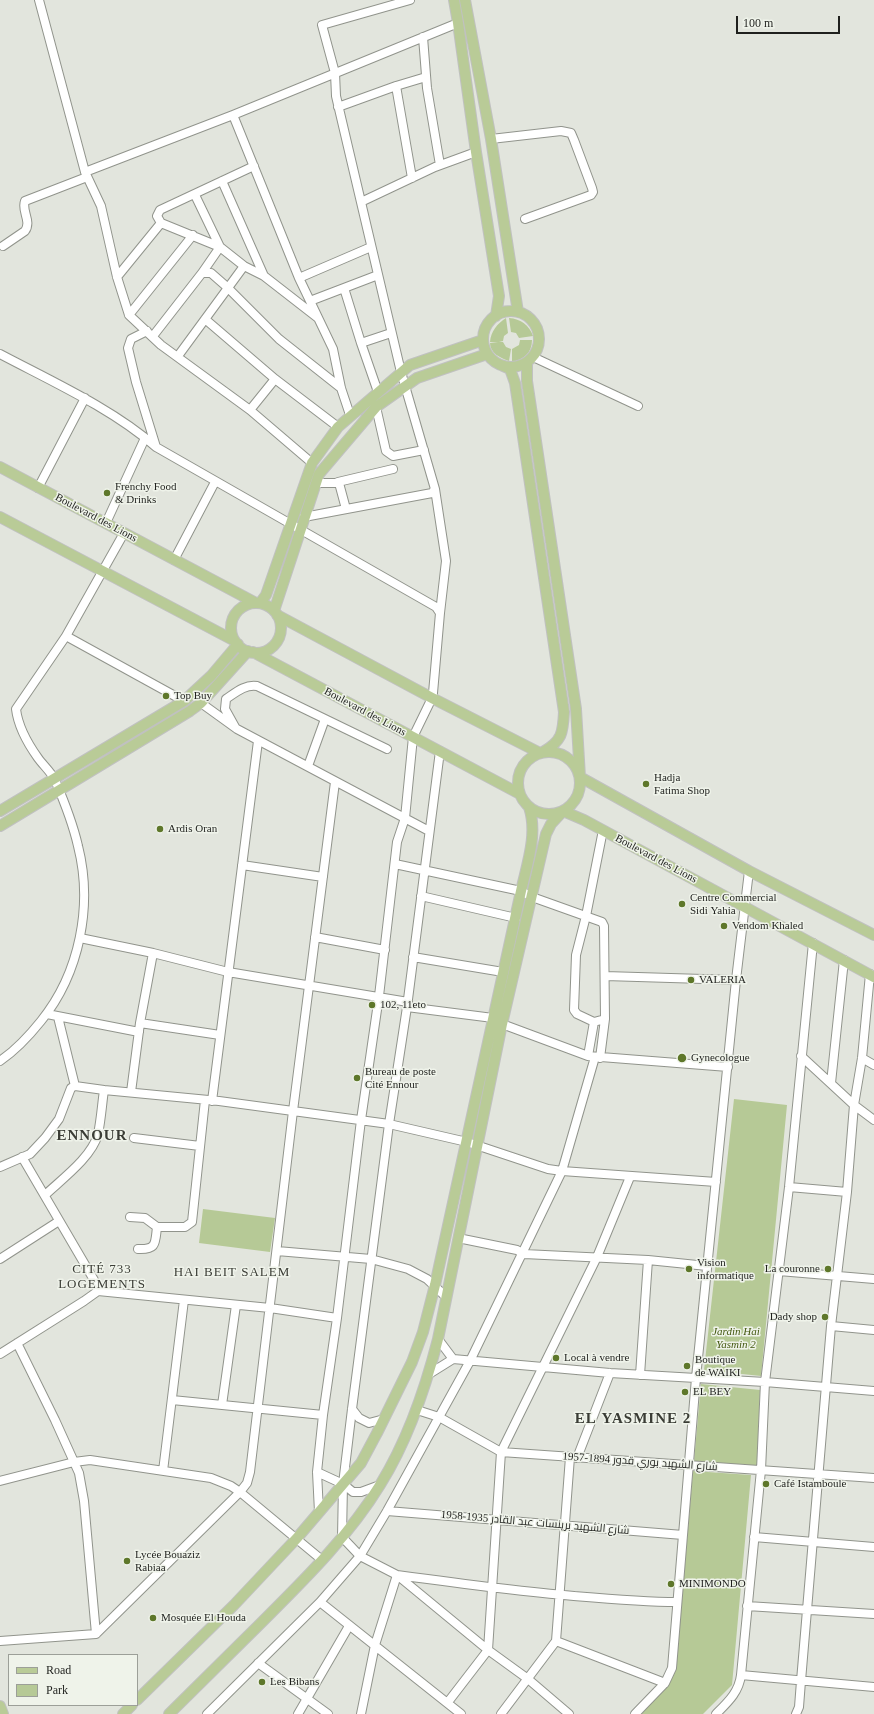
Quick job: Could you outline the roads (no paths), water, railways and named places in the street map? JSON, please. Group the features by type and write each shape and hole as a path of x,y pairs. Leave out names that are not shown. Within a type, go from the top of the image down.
{"main road":[{"path":"454,0 499,296 496,316"},
{"path":"465,0 491,139 518,312"},
{"path":"138,1699 234,1605 297,1538 361,1462 384,1419 418,1345 435,1285 534,832 529,807 520,794 518,787 520,772 528,760 554,745 562,734 564,712 515,383 510,369 497,364 487,354 483,340 486,326 496,316 503,313 518,312 526,315 536,327 539,342 530,360 527,381 576,708 580,790 578,797 556,818 546,834 502,1024 445,1296 438,1339 429,1374 417,1410 400,1449 380,1485 342,1537 292,1592 170,1714"},
{"path":"258,603 266,595 289,525 312,463 338,427 350,415 410,365 483,340"},
{"path":"0,517 250,651 266,650 276,641 280,628 276,613 304,517 319,474 376,407 417,378 487,354"},
{"path":"503,366 520,366 530,360"},
{"name":"Boulevard des Lions","path":"0,468 258,603"},
{"path":"236,643 231,627 235,614 246,605 258,603 268,606 276,613 432,698 542,753 557,753 570,759 578,770 580,777 749,871 874,935"},
{"path":"0,811 184,701 211,676 236,643"},
{"path":"0,826 201,703 250,651"},
{"name":"Boulevard des Lions","path":"250,651 520,794"},
{"path":"529,807 537,812 546,814 555,814 563,811"},
{"name":"Boulevard des Lions","path":"563,811 603,830 872,976"},
{"path":"0,1706 3,1714"},
{"path":"123,1714 131,1706"}],"street":[{"path":"39,0 86,175 101,206 117,277 129,315 150,333 161,345 250,410 312,463"},
{"path":"319,1512 317,1472 361,1120 385,950 397,842 404,818 413,737 432,698 446,561 435,489 391,333 338,108 335,73 322,25 410,0"},
{"path":"3,246 27,228 28,224 24,207 25,201 458,23"},
{"path":"422,37 426,77 440,166"},
{"path":"338,108 396,86 426,77"},
{"path":"396,86 412,178"},
{"path":"234,114 299,278 333,349 340,388 350,415"},
{"path":"491,139 561,131 571,134 574,140 593,192 591,195 525,219"},
{"path":"361,202 412,178 476,152"},
{"path":"254,166 195,195 160,210 158,216 161,223 220,247 244,266 264,276 320,320"},
{"path":"222,181 264,276"},
{"path":"195,195 220,247"},
{"path":"117,277 161,223"},
{"path":"129,315 192,235"},
{"path":"156,448 136,382 128,348 131,339 150,333 202,273 220,247"},
{"path":"299,278 371,247"},
{"path":"178,356 227,287 244,266"},
{"path":"202,273 211,274 227,287 279,339 340,388"},
{"path":"310,300 378,275"},
{"path":"344,288 360,344 378,392"},
{"path":"205,318 275,379 338,427"},
{"path":"360,344 391,333"},
{"path":"0,354 85,398 145,438 156,448 289,525 436,607 440,613"},
{"path":"530,360 638,406"},
{"path":"250,410 275,379"},
{"path":"38,488 85,398"},
{"path":"376,407 386,451 389,454 393,456 424,450"},
{"path":"106,523 145,438"},
{"path":"316,483 338,482 393,469"},
{"path":"174,560 215,482"},
{"path":"338,482 346,509"},
{"path":"304,517 432,493 435,489"},
{"path":"0,1061 22,1043 47,1014 54,1004 70,973 80,938 84,897 82,869 78,845 54,778 33,751 18,720 16,709 66,636 124,533"},
{"path":"66,636 184,701"},
{"path":"237,729 225,709 226,699 247,686 252,685 257,686 387,749"},
{"path":"201,703 237,729 429,831"},
{"path":"308,766 325,719"},
{"path":"130,1217 145,1218 158,1227 185,1227 192,1222 200,1146 220,1035 258,740"},
{"path":"440,751 352,1409 343,1484 342,1537 360,1556 397,1575 488,1650 528,1679 570,1714"},
{"path":"0,1641 96,1634 240,1492 247,1483 250,1472 258,1409 293,1111 335,782"},
{"path":"603,830 586,916 576,955 574,1010 577,1014 594,1022 606,1019"},
{"path":"207,1714 320,1602 360,1556 387,1511 470,1360 524,1254 562,1171 606,1019 604,926 602,922 532,897 521,891 424,872 395,864"},
{"path":"242,865 323,877"},
{"path":"636,1714 665,1683 672,1668 696,1378 736,980 749,871"},
{"path":"421,896 516,918"},
{"path":"315,937 385,950"},
{"path":"80,938 153,953 228,972 379,996 407,1004 494,1018"},
{"path":"716,1714 731,1699 740,1686 761,1470 765,1382 789,1187 813,943"},
{"path":"131,1092 140,1023 153,953"},
{"path":"413,957 503,972"},
{"path":"831,1083 844,960"},
{"path":"605,976 736,980"},
{"path":"796,1714 799,1707 802,1681 812,1543 827,1388 831,1326 847,1192 854,1105 862,1058 872,976"},
{"path":"47,1014 139,1032"},
{"path":"58,1017 76,1086"},
{"path":"594,1022 594,1057"},
{"path":"140,1023 220,1035"},
{"path":"502,1024 594,1057 728,1067"},
{"path":"801,1056 854,1105 874,1120"},
{"path":"862,1058 874,1064"},
{"path":"0,1167 30,1154 45,1138 59,1119 68,1092 71,1088 76,1086 209,1100 389,1124 467,1142 548,1169 630,1177 716,1182"},
{"path":"45,1195 70,1172 90,1150 97,1135 104,1090"},
{"path":"134,1138 200,1146"},
{"path":"22,1158 94,1280 98,1291"},
{"path":"448,1702 488,1650 501,1452 597,1257 630,1177"},
{"path":"789,1187 847,1192"},
{"path":"0,1259 59,1221"},
{"path":"138,1249 148,1250 155,1244 158,1227"},
{"path":"458,1238 516,1250 524,1254 648,1260 707,1266"},
{"path":"277,1251 371,1259 418,1273 435,1285 445,1296"},
{"path":"640,1375 648,1260"},
{"path":"779,1271 874,1279"},
{"path":"0,1354 98,1291 270,1308 337,1318"},
{"path":"163,1470 184,1300"},
{"path":"222,1406 236,1305"},
{"path":"831,1326 874,1330"},
{"path":"438,1339 453,1359"},
{"path":"17,1343 79,1473 84,1501 96,1634"},
{"path":"429,1374 453,1359 610,1373 765,1382 874,1391"},
{"path":"501,1714 556,1641 564,1526 574,1458 610,1373"},
{"path":"172,1400 324,1415"},
{"path":"352,1409 359,1418 369,1423 384,1419"},
{"name":"شارع الشهيد بوري قدور 1894-1957","path":"417,1410 439,1417 501,1452 874,1478"},
{"path":"0,1481 74,1462 90,1460 211,1478 231,1486 240,1492 322,1560"},
{"path":"317,1472 343,1484 350,1490 357,1493 380,1485"},
{"name":"شارع الشهيد برينسات عبد القادر 1935-1958","path":"387,1511 683,1535"},
{"path":"754,1537 874,1547"},
{"path":"397,1575 492,1588 559,1595 643,1602 677,1602"},
{"path":"361,1714 374,1645 397,1575"},
{"path":"320,1602 348,1626 448,1702 461,1714"},
{"path":"747,1606 874,1614"},
{"path":"298,1714 348,1626"},
{"path":"556,1641 665,1683"},
{"path":"258,1663 328,1714"},
{"path":"741,1675 874,1687"}],"place":[{"name":"Frenchy Food & Drinks","path":"107,493"},
{"name":"Top Buy","path":"166,696"},
{"name":"Hadja Fatima Shop","path":"646,784"},
{"name":"Ardis Oran","path":"160,829"},
{"name":"Centre Commercial Sidi Yahia","path":"682,904"},
{"name":"Vendom Khaled","path":"724,926"},
{"name":"VALERIA","path":"691,980"},
{"name":"102, 11eto","path":"372,1005"},
{"name":"Gynecologue","path":"682,1058"},
{"name":"Bureau de poste Cité Ennour","path":"357,1078"},
{"name":"Vision informatique","path":"689,1269"},
{"name":"La couronne","path":"828,1269"},
{"name":"Dady shop","path":"825,1317"},
{"name":"Local à vendre","path":"556,1358"},
{"name":"Boutique de WAIKI","path":"687,1366"},
{"name":"EL BEY","path":"685,1392"},
{"name":"Café Istamboule","path":"766,1484"},
{"name":"Lycée Bouaziz Rabiaa","path":"127,1561"},
{"name":"MINIMONDO","path":"671,1584"},
{"name":"Mosquée El Houda","path":"153,1618"},
{"name":"Les Bibans","path":"262,1682"}],"district":[{"name":"ENNOUR","path":"92,1136"},
{"name":"HAI BEIT SALEM","path":"232,1273"},
{"name":"CITÉ 733 LOGEMENTS","path":"102,1278"},
{"name":"EL YASMINE 2","path":"633,1419"}],"park label":[{"name":"Jardin Hai Yasmin 2","path":"736,1338"}]}
